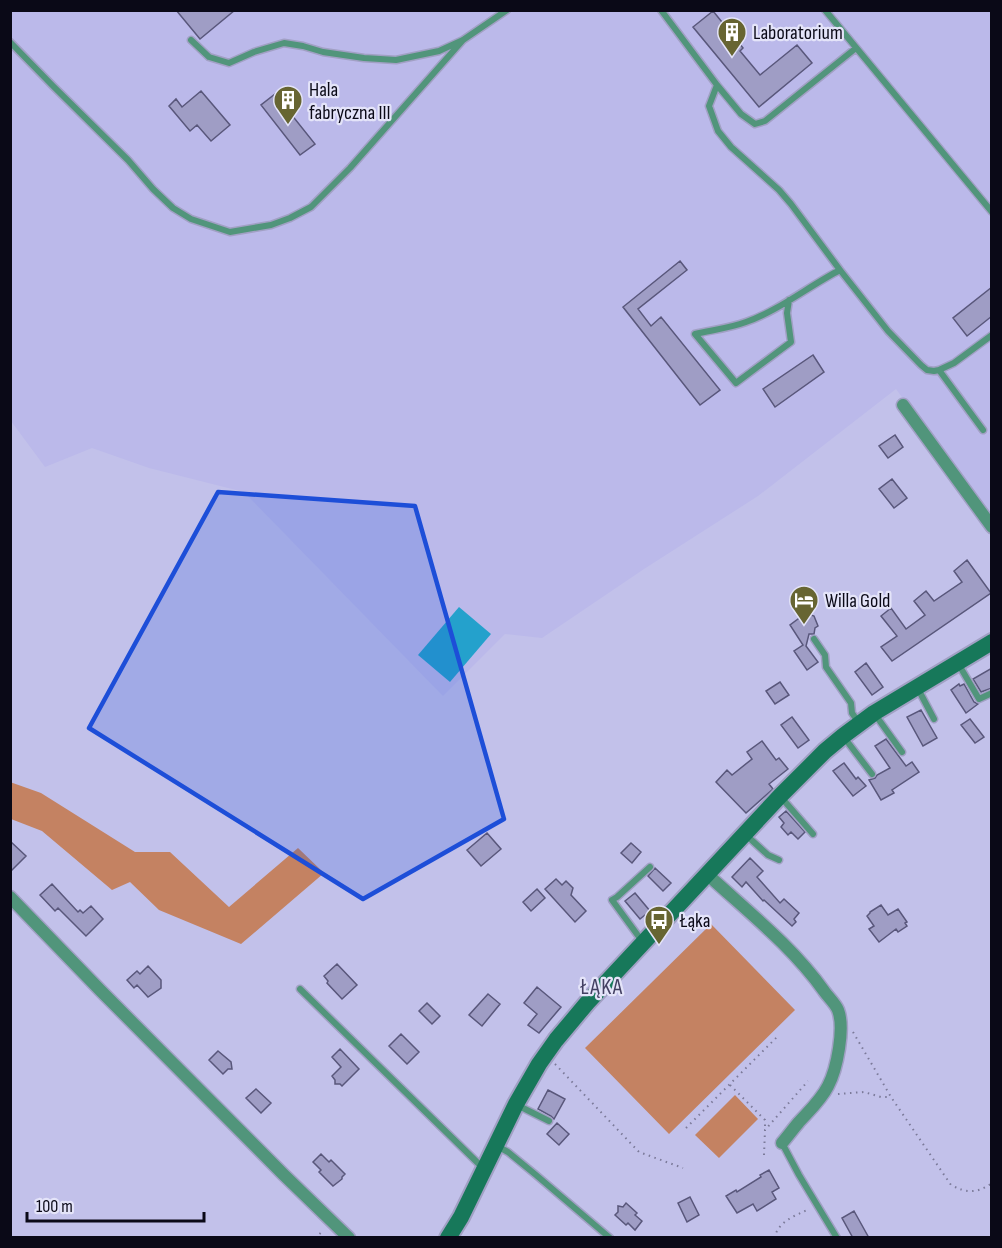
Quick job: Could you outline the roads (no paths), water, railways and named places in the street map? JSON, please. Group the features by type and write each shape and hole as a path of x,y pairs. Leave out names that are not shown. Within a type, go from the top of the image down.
{"main road":[{"path":"448,1238 461,1217 516,1104 539,1064 587,1003 780,796 825,751 874,713 992,642"}],"street":[{"path":"903,405 992,527"},
{"path":"707,874 794,955 838,1010 840,1047 829,1085 818,1102 782,1143"},
{"path":"10,897 348,1238"}],"lane":[{"path":"191,40 209,57 230,63 254,52 284,43 323,52 396,60 439,51 463,40 507,10"},
{"path":"661,10 717,85 741,114 755,124 765,121 856,48"},
{"path":"825,10 992,212"},
{"path":"10,42 173,208 191,219 230,232 271,225 311,207 350,168 463,40"},
{"path":"717,85 709,105 718,131 731,147 785,197 888,331 921,365 934,371 939,370 954,363 992,335"},
{"path":"789,300 787,314 791,342 736,383 695,334 744,323 766,313 840,270"},
{"path":"939,370 983,430"},
{"path":"814,639 825,655 826,667 851,703 852,713 860,724"},
{"path":"958,662 979,699 992,693"},
{"path":"917,687 934,719"},
{"path":"874,713 902,752"},
{"path":"843,736 872,774"},
{"path":"780,796 813,834"},
{"path":"745,834 768,855 779,860"},
{"path":"643,942 612,900 650,867"},
{"path":"300,989 484,1170"},
{"path":"516,1104 549,1121"},
{"path":"782,1143 792,1164 837,1238"},
{"path":"497,1146 529,1169 610,1238"}],"place":[{"name":"Laboratorium","path":"732,58"},
{"name":"Hala fabryczna III","path":"288,126"},
{"name":"Willa Gold","path":"804,626"},
{"name":"Łąka","path":"659,946"}],"district":[{"name":"ŁĄKA","path":"602,986"}]}
